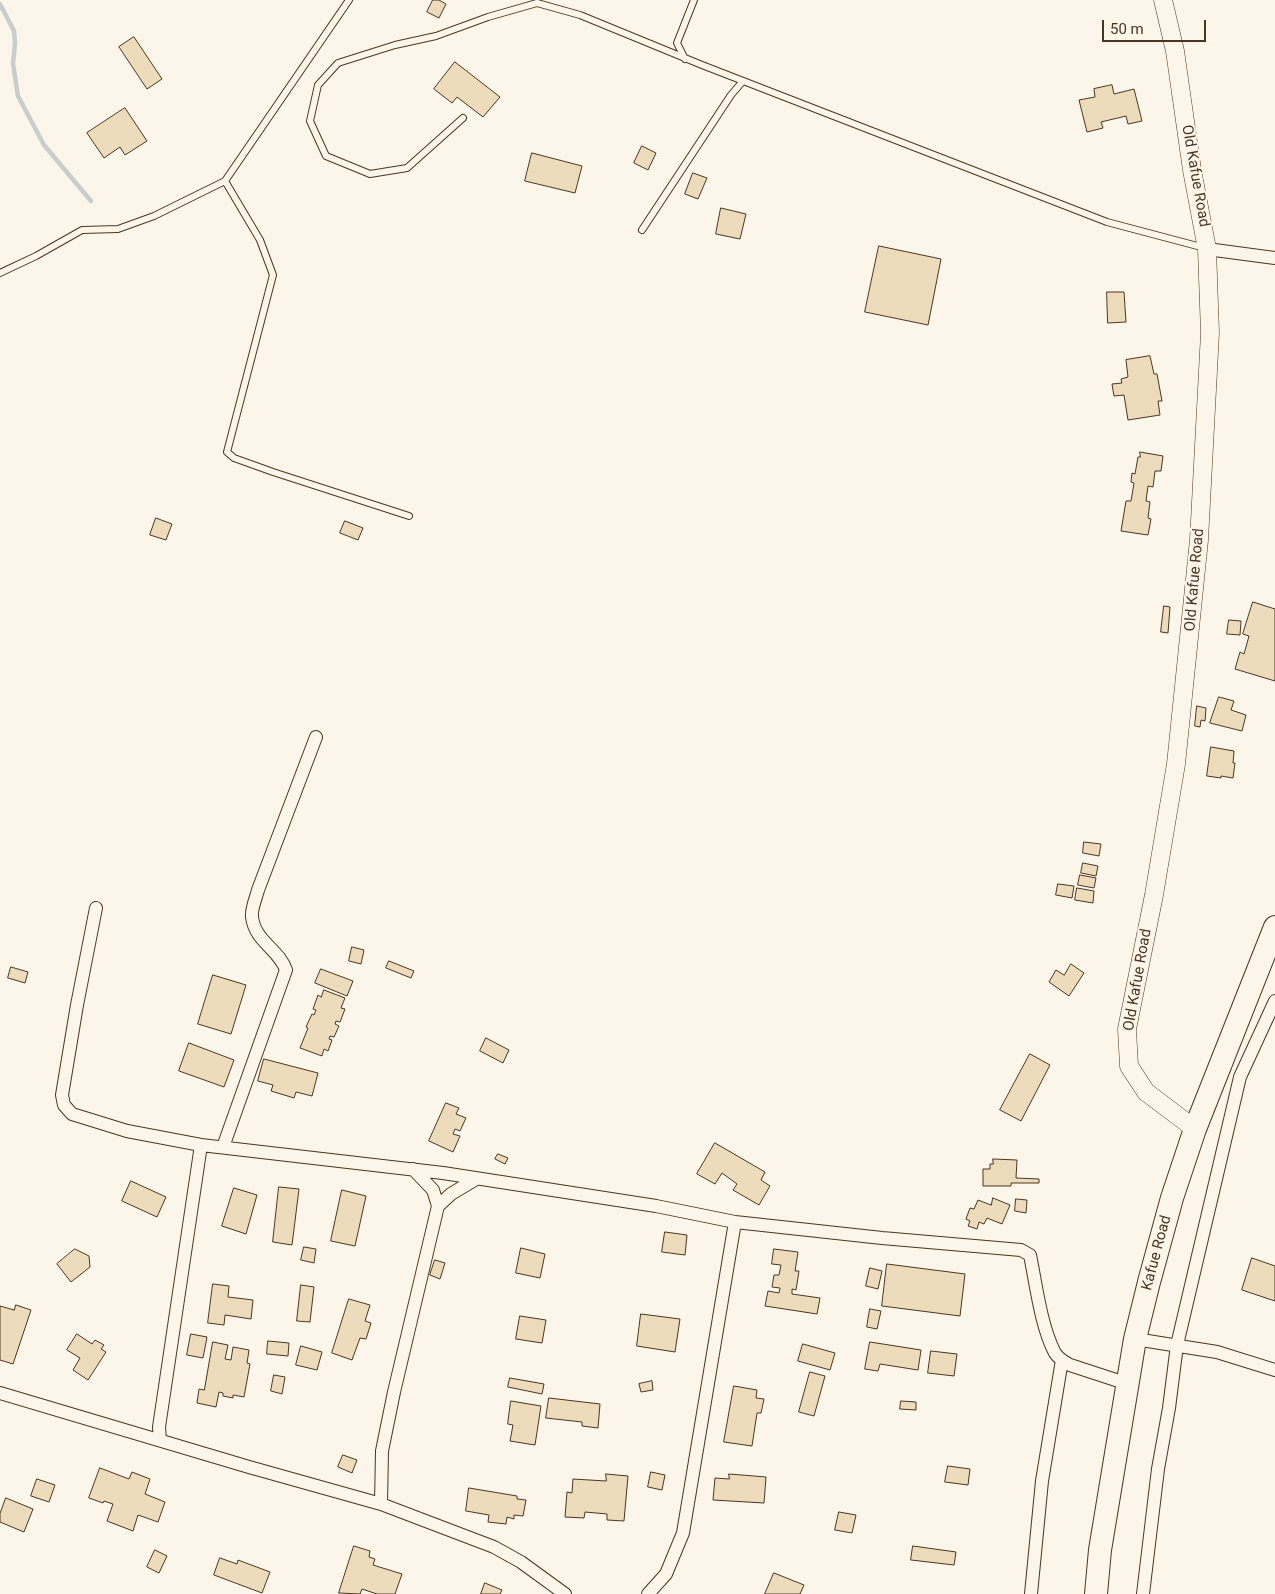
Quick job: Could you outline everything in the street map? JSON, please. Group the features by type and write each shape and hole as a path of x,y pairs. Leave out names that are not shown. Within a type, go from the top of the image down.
{"highway":[{"name":"Kafue Road","path":"1096,1594 1100,1550 1135,1339 1172,1198 1195,1129 1275,928"}],"street":[{"name":"Old Kafue Road","path":"1163,0 1175,51 1192,170 1207,249 1210,332 1198,549 1176,764 1154,896 1127,1029 1129,1066 1146,1092 1195,1129"},
{"path":"1207,249 1275,258"},
{"path":"223,1147 286,970 283,960 260,938 252,916 258,890 316,737"},
{"path":"96,908 76,1005 62,1095 64,1106 72,1114 127,1131 200,1145 413,1169 622,1200 734,1222 882,1238 1021,1250 1030,1255 1045,1328 1055,1353 1070,1365 1128,1384"},
{"path":"1143,1594 1158,1469 1169,1408 1177,1345 1240,1077 1275,1001"},
{"path":"160,1440 159,1427 200,1145"},
{"path":"380,1504 382,1451 438,1206 433,1190 413,1169"},
{"path":"438,1206 451,1194 476,1179"},
{"path":"648,1594 666,1574 682,1533 734,1222"},
{"path":"1135,1339 1216,1352 1275,1370"},
{"path":"1030,1594 1042,1481 1062,1360"},
{"path":"0,1393 380,1504 494,1547 521,1562 565,1594"}],"lane":[{"path":"0,273 36,256 82,230 118,229 154,216 225,181 349,0"},
{"path":"686,58 677,43 694,0"},
{"path":"463,118 407,168 370,174 326,156 310,121 318,85 338,63 395,45 436,36 537,2 580,16 1107,222 1207,249"},
{"path":"642,230 731,94 743,81"},
{"path":"225,181 260,240 273,276 227,452 234,458 273,472 409,516"}],"building":[{"path":"433,0 439,0 446,4 439,18 427,12"},
{"path":"134,37 162,79 147,89 119,47"},
{"path":"455,62 500,97 483,117 457,97 452,103 434,89"},
{"path":"1112,85 1114,94 1134,89 1142,121 1128,124 1126,116 1101,122 1103,128 1087,132 1079,100 1095,97 1094,89"},
{"path":"125,108 147,141 125,155 120,147 104,158 87,133"},
{"path":"642,146 656,153 648,170 634,163"},
{"path":"532,153 582,166 575,193 525,181"},
{"path":"693,173 707,178 698,199 685,194"},
{"path":"721,208 746,214 740,239 716,234"},
{"path":"879,246 941,259 928,325 865,312"},
{"path":"1107,292 1124,292 1126,322 1108,323"},
{"path":"1150,356 1154,374 1157,374 1162,401 1158,401 1160,415 1128,420 1124,395 1114,396 1112,384 1122,383 1121,379 1128,377 1126,360"},
{"path":"1140,452 1163,456 1161,471 1155,471 1153,487 1148,486 1146,501 1150,502 1148,518 1151,519 1148,535 1121,531 1126,501 1131,501 1134,483 1131,482 1132,473 1135,474"},
{"path":"156,518 172,524 166,540 150,535"},
{"path":"345,521 363,528 358,540 340,533"},
{"path":"1253,602 1275,609 1275,681 1235,669 1240,652 1244,654 1249,636 1243,634"},
{"path":"1164,606 1170,607 1168,633 1161,632"},
{"path":"1229,620 1241,621 1240,635 1227,634"},
{"path":"1219,697 1234,701 1231,710 1246,715 1242,731 1210,723"},
{"path":"1197,706 1206,708 1205,721 1201,720 1200,727 1195,726"},
{"path":"1211,747 1234,751 1233,778 1207,776"},
{"path":"1084,842 1101,844 1099,856 1083,853"},
{"path":"1083,863 1098,866 1096,876 1081,873"},
{"path":"1080,875 1096,878 1094,888 1078,885"},
{"path":"1058,884 1074,886 1072,898 1056,895"},
{"path":"1077,888 1094,891 1093,903 1075,900"},
{"path":"352,947 364,950 361,964 349,961"},
{"path":"389,961 414,971 411,978 386,968"},
{"path":"1071,964 1084,973 1069,996 1049,982 1056,970 1064,975"},
{"path":"11,967 28,972 25,983 8,978"},
{"path":"321,969 353,981 347,996 315,983"},
{"path":"213,975 246,985 231,1034 198,1024"},
{"path":"324,990 345,998 341,1008 345,1009 340,1022 336,1021 335,1024 339,1026 334,1037 330,1036 329,1039 332,1040 328,1051 324,1049 322,1056 300,1048 308,1028 306,1027 316,1010 313,1009 318,995 321,997"},
{"path":"486,1038 509,1050 503,1063 480,1051"},
{"path":"189,1043 234,1060 224,1087 179,1071"},
{"path":"1030,1054 1050,1065 1021,1121 1000,1110"},
{"path":"264,1059 318,1073 312,1096 296,1092 294,1098 271,1091 273,1085 258,1081"},
{"path":"446,1103 459,1108 456,1114 466,1118 460,1131 455,1129 453,1134 460,1136 453,1152 429,1141"},
{"path":"715,1143 765,1172 761,1180 770,1186 759,1205 733,1190 737,1184 722,1173 715,1184 697,1174"},
{"path":"498,1154 508,1158 505,1164 495,1159"},
{"path":"993,1159 1017,1160 1016,1178 1039,1179 1039,1183 983,1186 983,1169 990,1169"},
{"path":"131,1181 166,1197 157,1217 122,1201"},
{"path":"279,1187 299,1189 292,1245 273,1242"},
{"path":"234,1188 257,1195 246,1234 222,1226"},
{"path":"342,1190 366,1196 355,1246 331,1241"},
{"path":"993,1198 1010,1205 1002,1224 987,1218 984,1224 979,1222 977,1229 968,1226 970,1221 966,1219 970,1208 974,1209 978,1200 991,1205"},
{"path":"1016,1199 1027,1200 1026,1213 1015,1211"},
{"path":"665,1232 687,1235 685,1255 662,1252"},
{"path":"304,1247 316,1249 314,1263 301,1260"},
{"path":"521,1248 545,1254 540,1278 516,1273"},
{"path":"75,1249 89,1256 90,1267 71,1282 57,1264"},
{"path":"774,1249 798,1252 795,1271 799,1271 796,1290 792,1289 792,1294 820,1298 817,1314 765,1306 768,1291 779,1293 780,1288 772,1287 774,1275 779,1275 781,1265 772,1264"},
{"path":"1252,1258 1275,1266 1275,1301 1242,1290"},
{"path":"435,1260 445,1263 440,1279 430,1275"},
{"path":"887,1264 965,1274 960,1316 882,1306"},
{"path":"870,1268 882,1271 878,1289 866,1286"},
{"path":"213,1284 229,1286 228,1297 253,1300 251,1319 225,1315 224,1325 208,1323"},
{"path":"301,1285 314,1287 310,1322 297,1321"},
{"path":"349,1299 370,1305 365,1321 371,1323 366,1339 360,1338 352,1360 332,1353"},
{"path":"16,1305 31,1310 13,1364 0,1360 0,1306 14,1310"},
{"path":"870,1309 881,1311 877,1329 867,1327"},
{"path":"641,1314 680,1319 675,1352 637,1346"},
{"path":"520,1316 546,1320 542,1343 516,1339"},
{"path":"77,1334 92,1344 95,1340 104,1345 101,1349 106,1352 88,1380 73,1370 80,1358 67,1350"},
{"path":"191,1334 207,1337 203,1358 187,1355"},
{"path":"268,1341 289,1343 288,1356 267,1354"},
{"path":"213,1342 228,1345 225,1359 231,1360 233,1347 249,1350 247,1363 250,1364 244,1397 233,1395 233,1398 223,1396 223,1393 219,1392 216,1407 197,1403 199,1389 204,1390"},
{"path":"870,1342 921,1350 918,1370 880,1364 878,1371 865,1369"},
{"path":"803,1344 835,1353 830,1370 798,1361"},
{"path":"301,1346 322,1352 317,1370 296,1365"},
{"path":"931,1351 957,1354 954,1376 928,1373"},
{"path":"810,1372 825,1376 814,1416 799,1412"},
{"path":"274,1375 285,1377 282,1394 271,1391"},
{"path":"510,1378 544,1384 542,1394 508,1387"},
{"path":"652,1381 653,1390 641,1392 639,1384"},
{"path":"734,1386 757,1390 756,1398 764,1399 761,1413 757,1413 752,1446 724,1442"},
{"path":"549,1398 600,1404 598,1428 582,1426 582,1422 546,1418"},
{"path":"511,1401 541,1406 535,1445 510,1441 513,1425 508,1424"},
{"path":"901,1401 916,1402 916,1410 900,1409"},
{"path":"343,1455 357,1460 352,1473 338,1467"},
{"path":"948,1466 970,1469 968,1485 945,1482"},
{"path":"100,1468 129,1479 132,1472 150,1479 145,1494 165,1502 158,1522 138,1515 133,1531 107,1521 113,1504 89,1498"},
{"path":"651,1472 665,1475 662,1490 648,1487"},
{"path":"606,1474 628,1476 624,1521 607,1520 607,1514 585,1512 584,1518 565,1517 567,1492 572,1493 573,1479 606,1481"},
{"path":"729,1474 766,1477 764,1503 713,1500 715,1478 729,1479"},
{"path":"37,1479 55,1485 49,1502 31,1496"},
{"path":"469,1488 517,1496 517,1499 526,1500 523,1516 514,1515 514,1519 507,1517 506,1524 488,1522 489,1515 466,1511"},
{"path":"6,1498 33,1509 24,1532 0,1522 0,1514"},
{"path":"839,1512 856,1515 852,1533 835,1530"},
{"path":"354,1546 370,1551 369,1557 375,1559 373,1565 402,1574 395,1594 377,1594 362,1589 360,1594 339,1593"},
{"path":"913,1546 956,1552 954,1565 911,1560"},
{"path":"155,1550 167,1556 159,1573 147,1567"},
{"path":"220,1558 237,1564 238,1560 270,1572 262,1593 214,1575"},
{"path":"774,1573 804,1585 800,1594 765,1594"},
{"path":"485,1583 502,1590 500,1594 481,1594"}],"waterway":[{"path":"0,4 14,31 13,64 18,96 44,145 91,201"}]}
